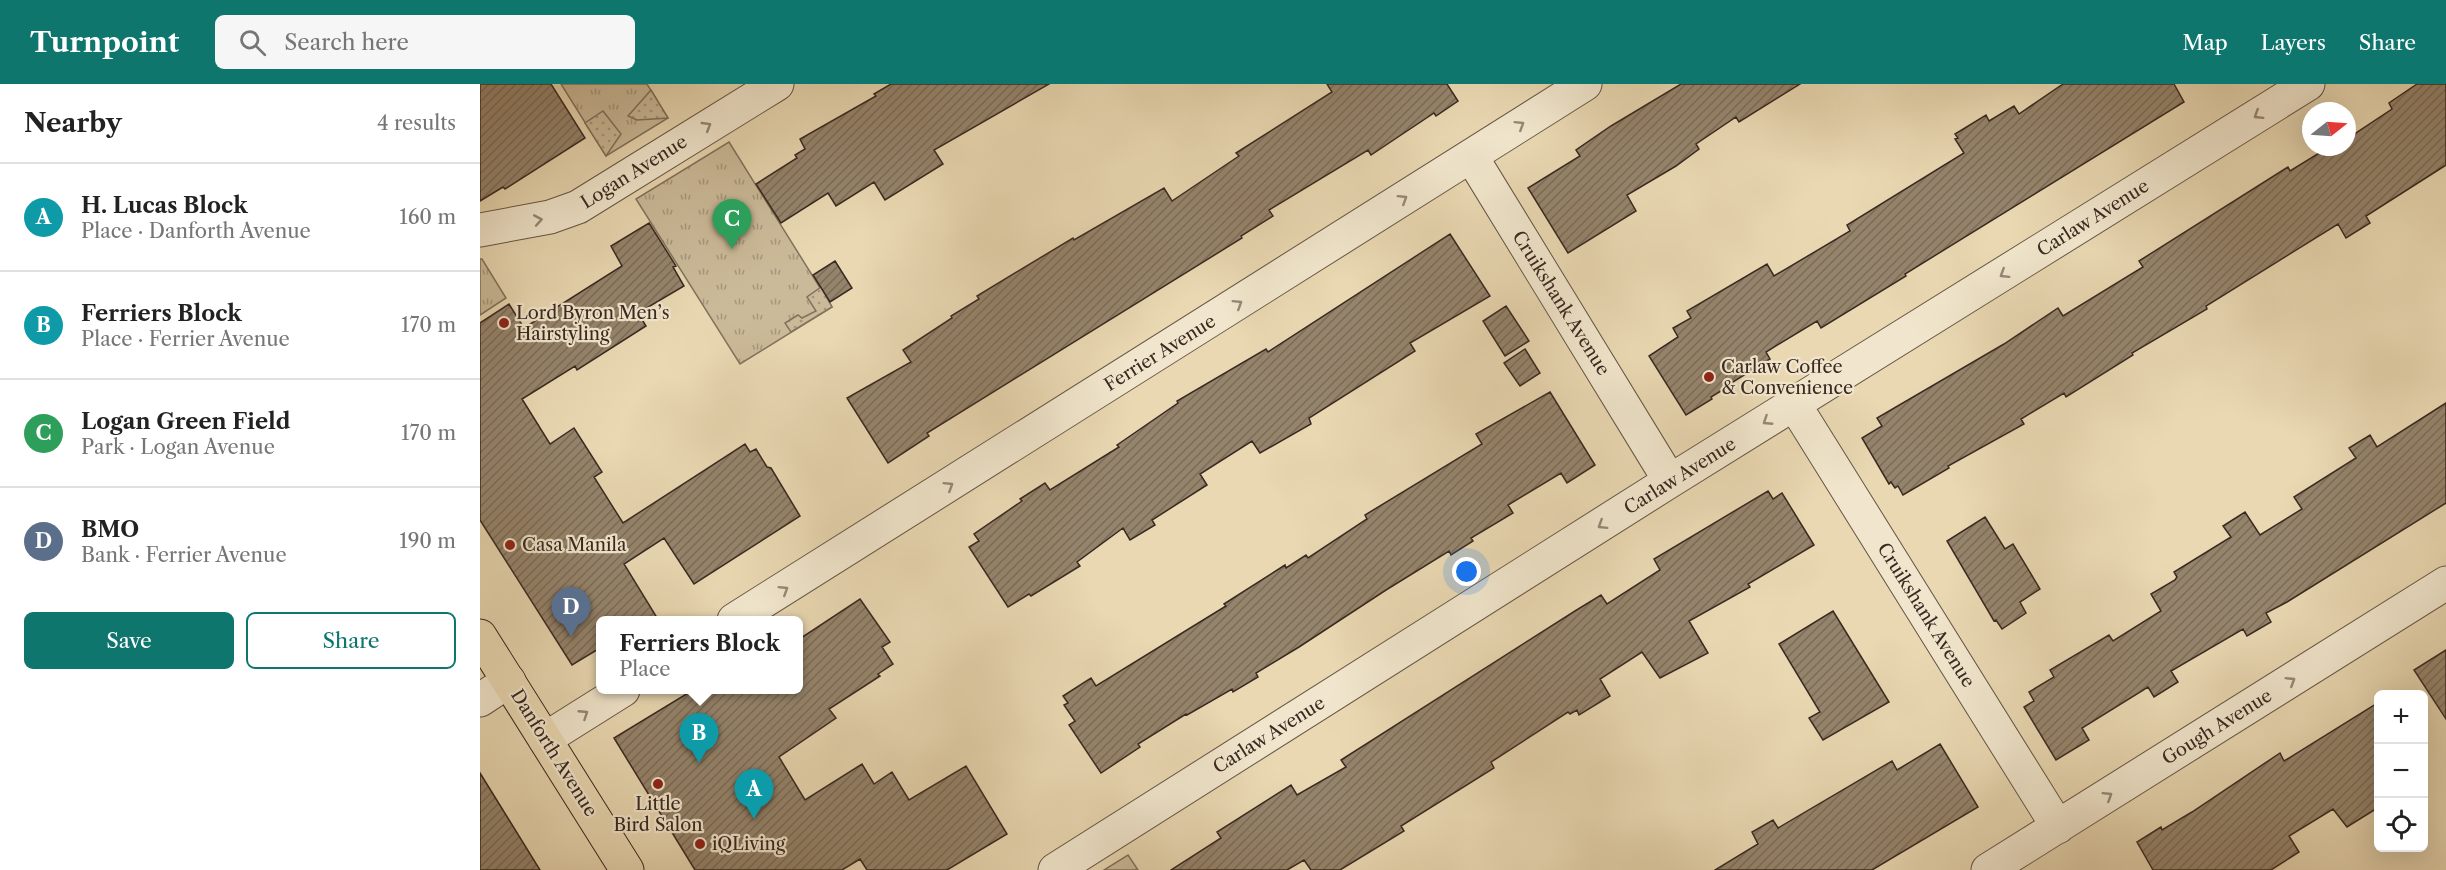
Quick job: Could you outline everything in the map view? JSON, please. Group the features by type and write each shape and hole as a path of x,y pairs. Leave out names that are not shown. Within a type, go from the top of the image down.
{"main road":[{"name":"Danforth Avenue","path":"480,636 627,870"}],"street":[{"name":"Logan Avenue","path":"480,230 550,217 578,207 777,84"},
{"name":"Ferrier Avenue","path":"742,616 1585,84"},
{"name":"Carlaw Avenue","path":"1055,870 1794,404 2308,84"},
{"name":"Cruikshank Avenue","path":"1471,156 1670,482"},
{"name":"Cruikshank Avenue","path":"1794,404 2058,827"},
{"name":"Gough Avenue","path":"1988,870 2446,583"},
{"path":"480,700 508,681"},
{"path":"545,740 617,694"}],"green space":[{"path":"561,84 647,84 668,118 606,156"},
{"path":"651,90 668,118 637,120 628,116"},
{"path":"603,111 621,134 606,156 585,123"},
{"path":"729,142 832,307 740,364 636,199"},
{"path":"480,259 506,298 480,315"},
{"path":"821,287 832,307 791,332 785,323 798,315 802,318 816,311 807,297"},
{"path":"1128,855 1138,870 1104,870"}],"building":[{"path":"480,84 551,84 585,138 505,189 503,187 480,201"},
{"path":"891,84 1049,84 934,150 943,164 885,200 874,182 836,206 828,193 781,223 756,184 797,158 795,155 805,149 800,139 876,96 874,94"},
{"path":"1327,84 1447,84 1458,101 1436,116 1434,113 1371,155 1368,150 1269,210 1273,216 1241,236 1242,238 927,433 929,436 888,463 847,398 911,362 903,350 979,299 977,296 1073,238 1074,240 1164,188 1172,201 1239,156 1236,153 1332,92"},
{"path":"1681,84 1800,84 1739,122 1736,117 1696,144 1699,149 1676,166 1627,195 1636,211 1568,253 1528,188 1580,156 1576,150 1611,126"},
{"path":"2063,84 2174,84 2184,102 1821,328 1817,321 1766,352 1770,359 1686,415 1649,356 1678,337 1673,328 1691,318 1687,311 1767,264 1774,276 1850,231 1847,225 1964,153 1955,139 1958,138 1955,134 1986,115 1989,121 2014,106 2019,114"},
{"path":"2417,84 2446,84 2446,165 2366,216 2370,223 2346,238 2338,224 2066,397 2064,393 2021,419 2024,424 1948,466 1949,468 1903,495 1898,486 1895,488 1891,482 1889,484 1862,438 1882,426 1877,418 2004,344 2058,308 2063,316 2143,267 2139,261 2288,167 2290,171 2314,156 2356,156 2356,133 2392,109 2389,103"},
{"path":"649,223 676,266 673,267 684,286 638,313 646,326 577,370 575,366 522,399 550,444 574,428 602,472 594,477 623,523 745,444 750,452 756,449 767,467 771,468 800,516 694,584 664,538 624,564 656,616 596,616 596,650 572,665 480,520 480,323 509,304 524,328 622,266 611,246"},
{"path":"1450,234 1490,296 1410,343 1415,351 1309,418 1311,424 1260,453 1252,441 1200,474 1207,485 1152,520 1155,525 1130,540 1123,528 1077,562 1080,566 1031,596 1029,594 1008,607 969,547 979,541 974,534 1045,483 1050,490 1119,447 1117,445 1178,403 1177,401 1266,349 1268,352"},
{"path":"835,261 852,288 830,302 813,275"},
{"path":"1506,306 1529,341 1505,356 1483,321"},
{"path":"1525,349 1540,373 1520,386 1504,363"},
{"path":"1550,392 1595,465 1567,483 1561,473 1508,505 1513,513 1471,538 1473,541 1451,555 1449,551 1386,590 1256,673 1258,677 1233,692 1232,689 1186,714 1138,744 1140,747 1101,773 1069,725 1075,721 1064,705 1068,703 1063,696 1091,678 1096,686 1226,606 1224,604 1285,565 1286,568 1306,555 1308,558 1367,519 1365,515 1482,444 1476,434"},
{"path":"2446,403 2446,503 2266,613 2271,622 2247,636 2243,629 2171,671 2178,682 2154,697 2148,687 2082,728 2089,740 2056,760 2024,707 2034,701 2029,692 2054,677 2050,670 2109,635 2113,641 2161,611 2151,594 2175,580 2177,577 2174,572 2231,537 2223,526 2245,512 2260,535 2302,509 2294,497 2356,458 2349,448 2370,435 2377,447"},
{"path":"1768,491 1773,499 1782,493 1814,545 1748,584 1750,587 1689,621 1708,653 1660,678 1642,652 1600,679 1610,696 1579,715 1577,710 1570,714 1568,712 1491,762 1494,768 1401,826 1404,831 1340,870 1311,870 1304,860 1287,870 1171,870 1221,838 1217,832 1291,785 1297,795 1346,767 1341,760 1601,595 1607,604 1660,570 1654,559"},
{"path":"1985,517 2005,549 2013,544 2040,589 2020,602 2026,613 2002,629 1996,620 1994,621 1947,541"},
{"path":"860,599 890,642 882,647 893,664 878,674 880,676 829,709 836,718 779,757 805,800 862,764 874,784 892,772 909,800 966,766 1007,834 947,870 867,870 860,859 842,870 695,870 614,738 686,694 803,694 803,637"},
{"path":"1833,611 1889,702 1823,740 1809,718 1820,712 1779,644"},
{"path":"2446,650 2446,719 2428,690 2414,670"},
{"path":"2374,705 2374,810 2347,827 2333,809 2289,836 2299,852 2271,870 2153,870 2137,842 2192,812 2280,753 2284,761"},
{"path":"1940,744 1978,807 1872,870 1715,870 1758,844 1752,832 1773,820 1778,828 1892,761 1897,770"},
{"path":"480,773 540,870 480,870"}],"place":[{"name":"Logan Green Field","path":"732,249"},
{"name":"Lord Byron Men’s Hairstyling","path":"504,323"},
{"name":"Carlaw Coffee & Convenience","path":"1709,377"},
{"name":"Casa Manila","path":"510,545"},
{"name":"BMO","path":"571,637"},
{"name":"Ferriers Block","path":"699,763"},
{"name":"Little Bird Salon","path":"658,784"},
{"name":"H. Lucas Block","path":"754,819"},
{"name":"iQLiving","path":"700,844"}]}
